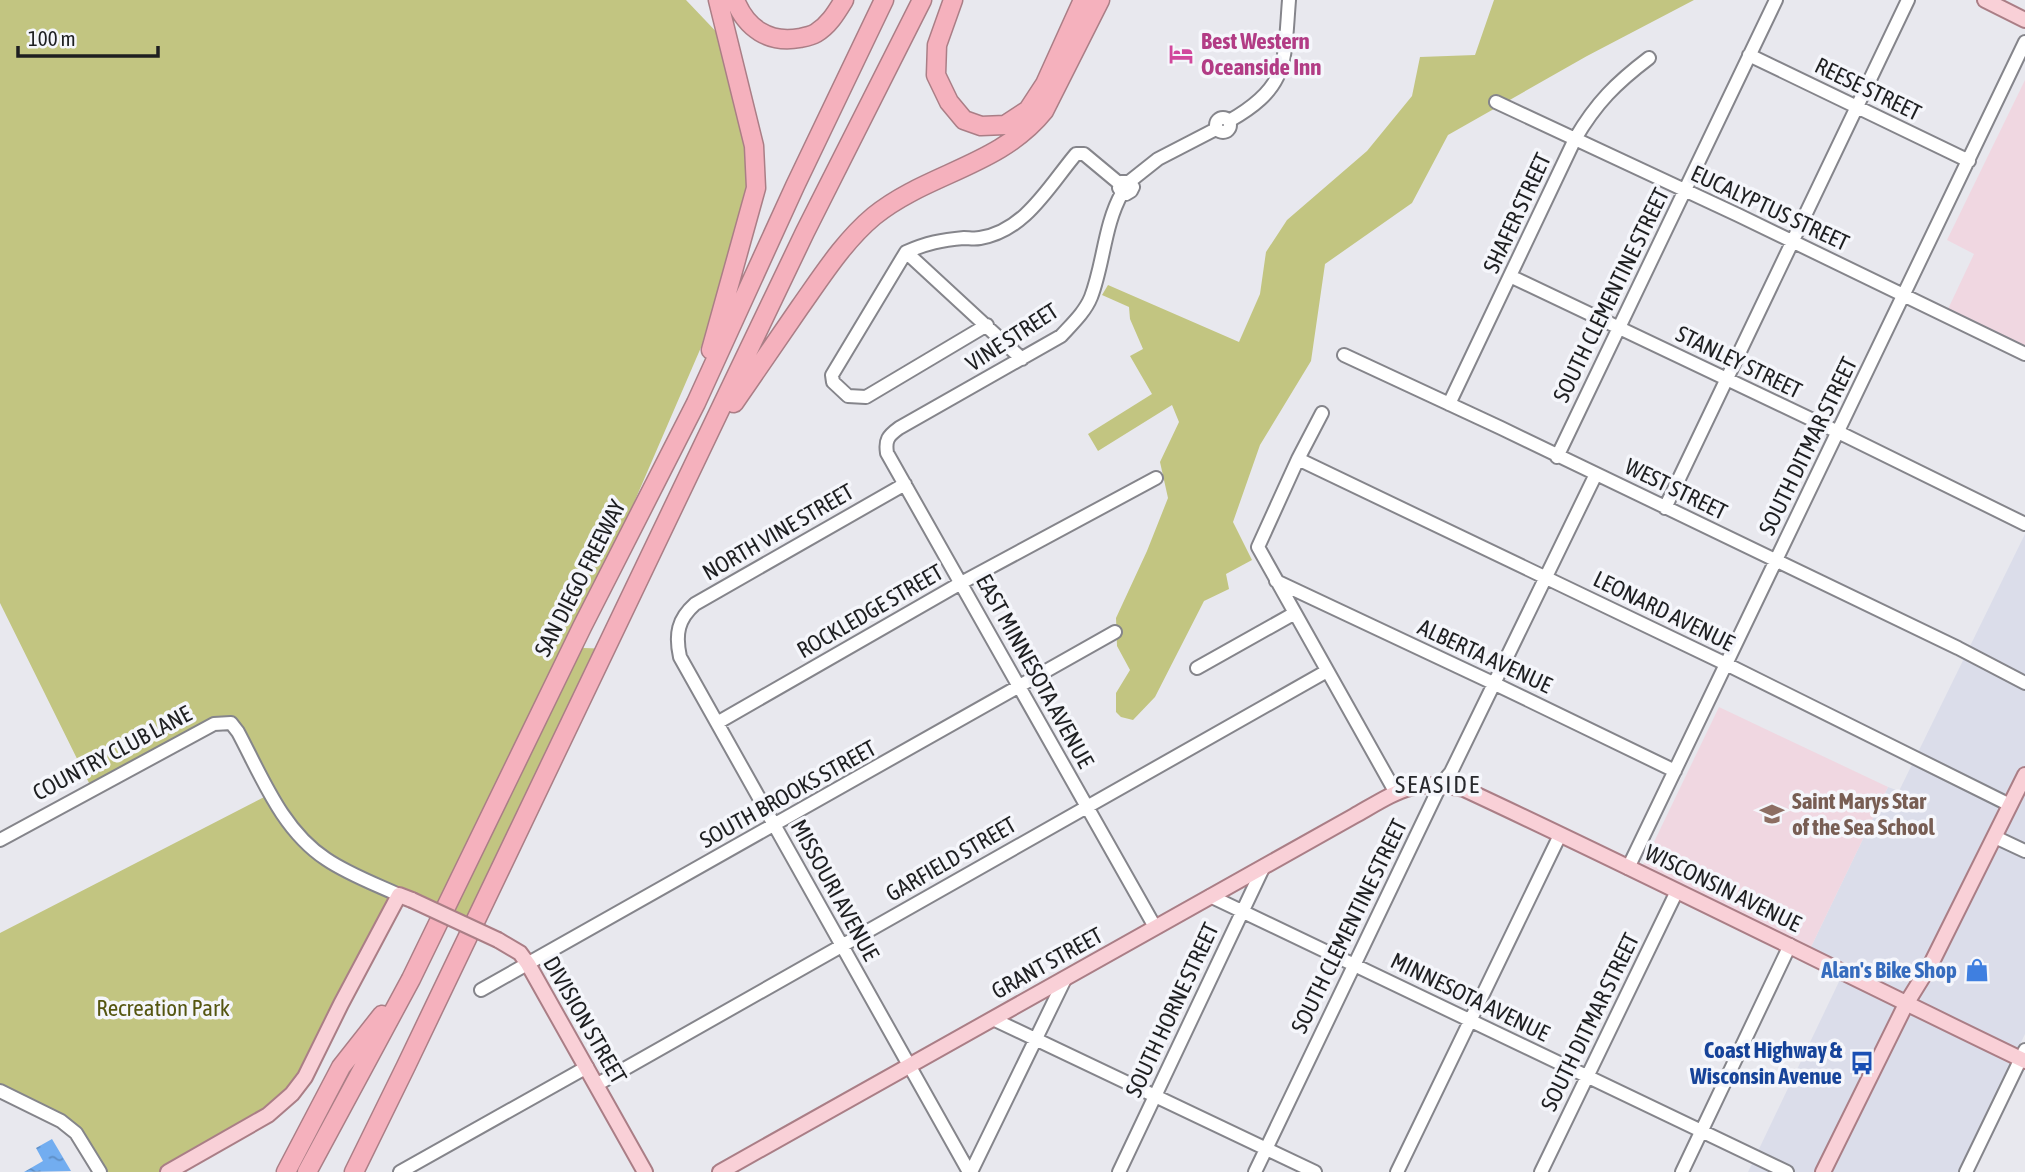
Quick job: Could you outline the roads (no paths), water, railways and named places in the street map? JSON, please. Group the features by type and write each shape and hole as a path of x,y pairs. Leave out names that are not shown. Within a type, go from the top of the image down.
{"highway":[{"path":"696,402 756,188 754,146 718,0"},
{"path":"735,0 741,15 761,33 785,41 813,35 832,20 844,0"},
{"name":"SAN DIEGO FREEWAY","path":"307,1172 411,979 582,626 696,402 884,0"},
{"path":"354,1172 805,232 922,0"},
{"path":"953,0 937,45 936,75 949,102 964,120 981,126 1005,125 1028,110 1045,84 1083,0"},
{"path":"702,450 821,276 873,217 897,200 1003,148 1031,127 1044,111 1100,0"},
{"path":"286,1172 341,1067 411,979"}],"main road":[{"path":"1984,0 2025,19"},
{"path":"1823,1172 1906,1004 1932,962 2025,775"},
{"name":"WISCONSIN AVENUE","path":"1395,793 1415,785 1441,783 1464,789 1790,944 1906,1004 2024,1057"},
{"name":"GRANT STREET","path":"720,1172 1395,793"},
{"path":"168,1172 275,1111 292,1094 305,1077 341,1004 405,897"},
{"name":"COUNTRY CLUB LANE","path":"405,897 457,921"},
{"name":"DIVISION STREET","path":"457,921 520,953 587,1066 639,1170"}],"street":[{"name":"VINE STREET","path":"888,435 1061,336 1078,318 1090,299 1110,218 1124,186 1158,159 1216,129 1215,125 1219,119 1229,121 1262,99 1276,81 1284,56 1289,0"},
{"name":"SOUTH CLEMENTINE STREET","path":"1557,457 1776,0"},
{"path":"1665,508 1908,0"},
{"name":"SOUTH DITMAR STREET","path":"1628,868 2025,43"},
{"name":"REESE STREET","path":"1749,55 1969,161"},
{"name":"SHAFER STREET","path":"1449,404 1575,139 1601,100 1649,58"},
{"name":"EUCALYPTUS STREET","path":"1496,102 2025,354"},
{"path":"987,325 866,397 848,396 833,382 832,375 906,252 927,242 985,237 1021,220 1076,154 1084,154 1124,186"},
{"path":"906,252 1023,359"},
{"name":"STANLEY STREET","path":"1510,276 2025,524"},
{"name":"WEST STREET","path":"1344,355 1958,648 2025,683"},
{"path":"1322,412 1297,459 1258,547 1395,793"},
{"name":"EAST MINNESOTA AVENUE","path":"888,435 887,453 1155,927"},
{"name":"LEONARD AVENUE","path":"1297,459 1726,664 2010,805"},
{"name":"SOUTH CLEMENTINE STREET","path":"1255,1172 1441,783 1451,772 1596,474"},
{"name":"ROCKLEDGE STREET","path":"717,723 961,583 1156,478"},
{"name":"NORTH VINE STREET","path":"679,625 686,612 695,604 905,484"},
{"name":"ALBERTA AVENUE","path":"1276,581 1493,682 1675,771"},
{"path":"1197,668 1294,614"},
{"name":"MISSOURI AVENUE","path":"679,625 677,642 680,657 970,1172"},
{"name":"SOUTH BROOKS STREET","path":"481,990 1115,632"},
{"name":"GARFIELD STREET","path":"596,1085 1327,671"},
{"name":"COUNTRY CLUB LANE","path":"0,840 214,724 231,723 279,809 304,842 337,866 405,897"},
{"path":"1397,1172 1560,835"},
{"path":"1995,837 2025,852"},
{"name":"SOUTH HORNE STREET","path":"1119,1172 1264,866"},
{"name":"SOUTH DITMAR STREET","path":"1541,1172 1676,891"},
{"name":"MINNESOTA AVENUE","path":"1210,896 1787,1172"},
{"path":"1682,1172 1790,944"},
{"path":"970,1172 1065,979"},
{"path":"993,1019 1315,1172"},
{"path":"1966,1172 2024,1057"},
{"path":"400,1172 587,1066"},
{"path":"0,1091 61,1121 76,1133 100,1172"}],"water":[{"path":"52,1139 71,1171 24,1172 43,1161 36,1148"}],"place":[{"name":"Best Western Oceanside Inn","path":"1181,54"},
{"name":"Saint Marys Star of the Sea School","path":"1772,814"},
{"name":"Alan's Bike Shop","path":"1977,970"},
{"name":"Coast Highway & Wisconsin Avenue","path":"1862,1063"}],"district":[{"name":"SEASIDE","path":"1438,785"}],"park label":[{"name":"Recreation Park","path":"163,1008"}]}
